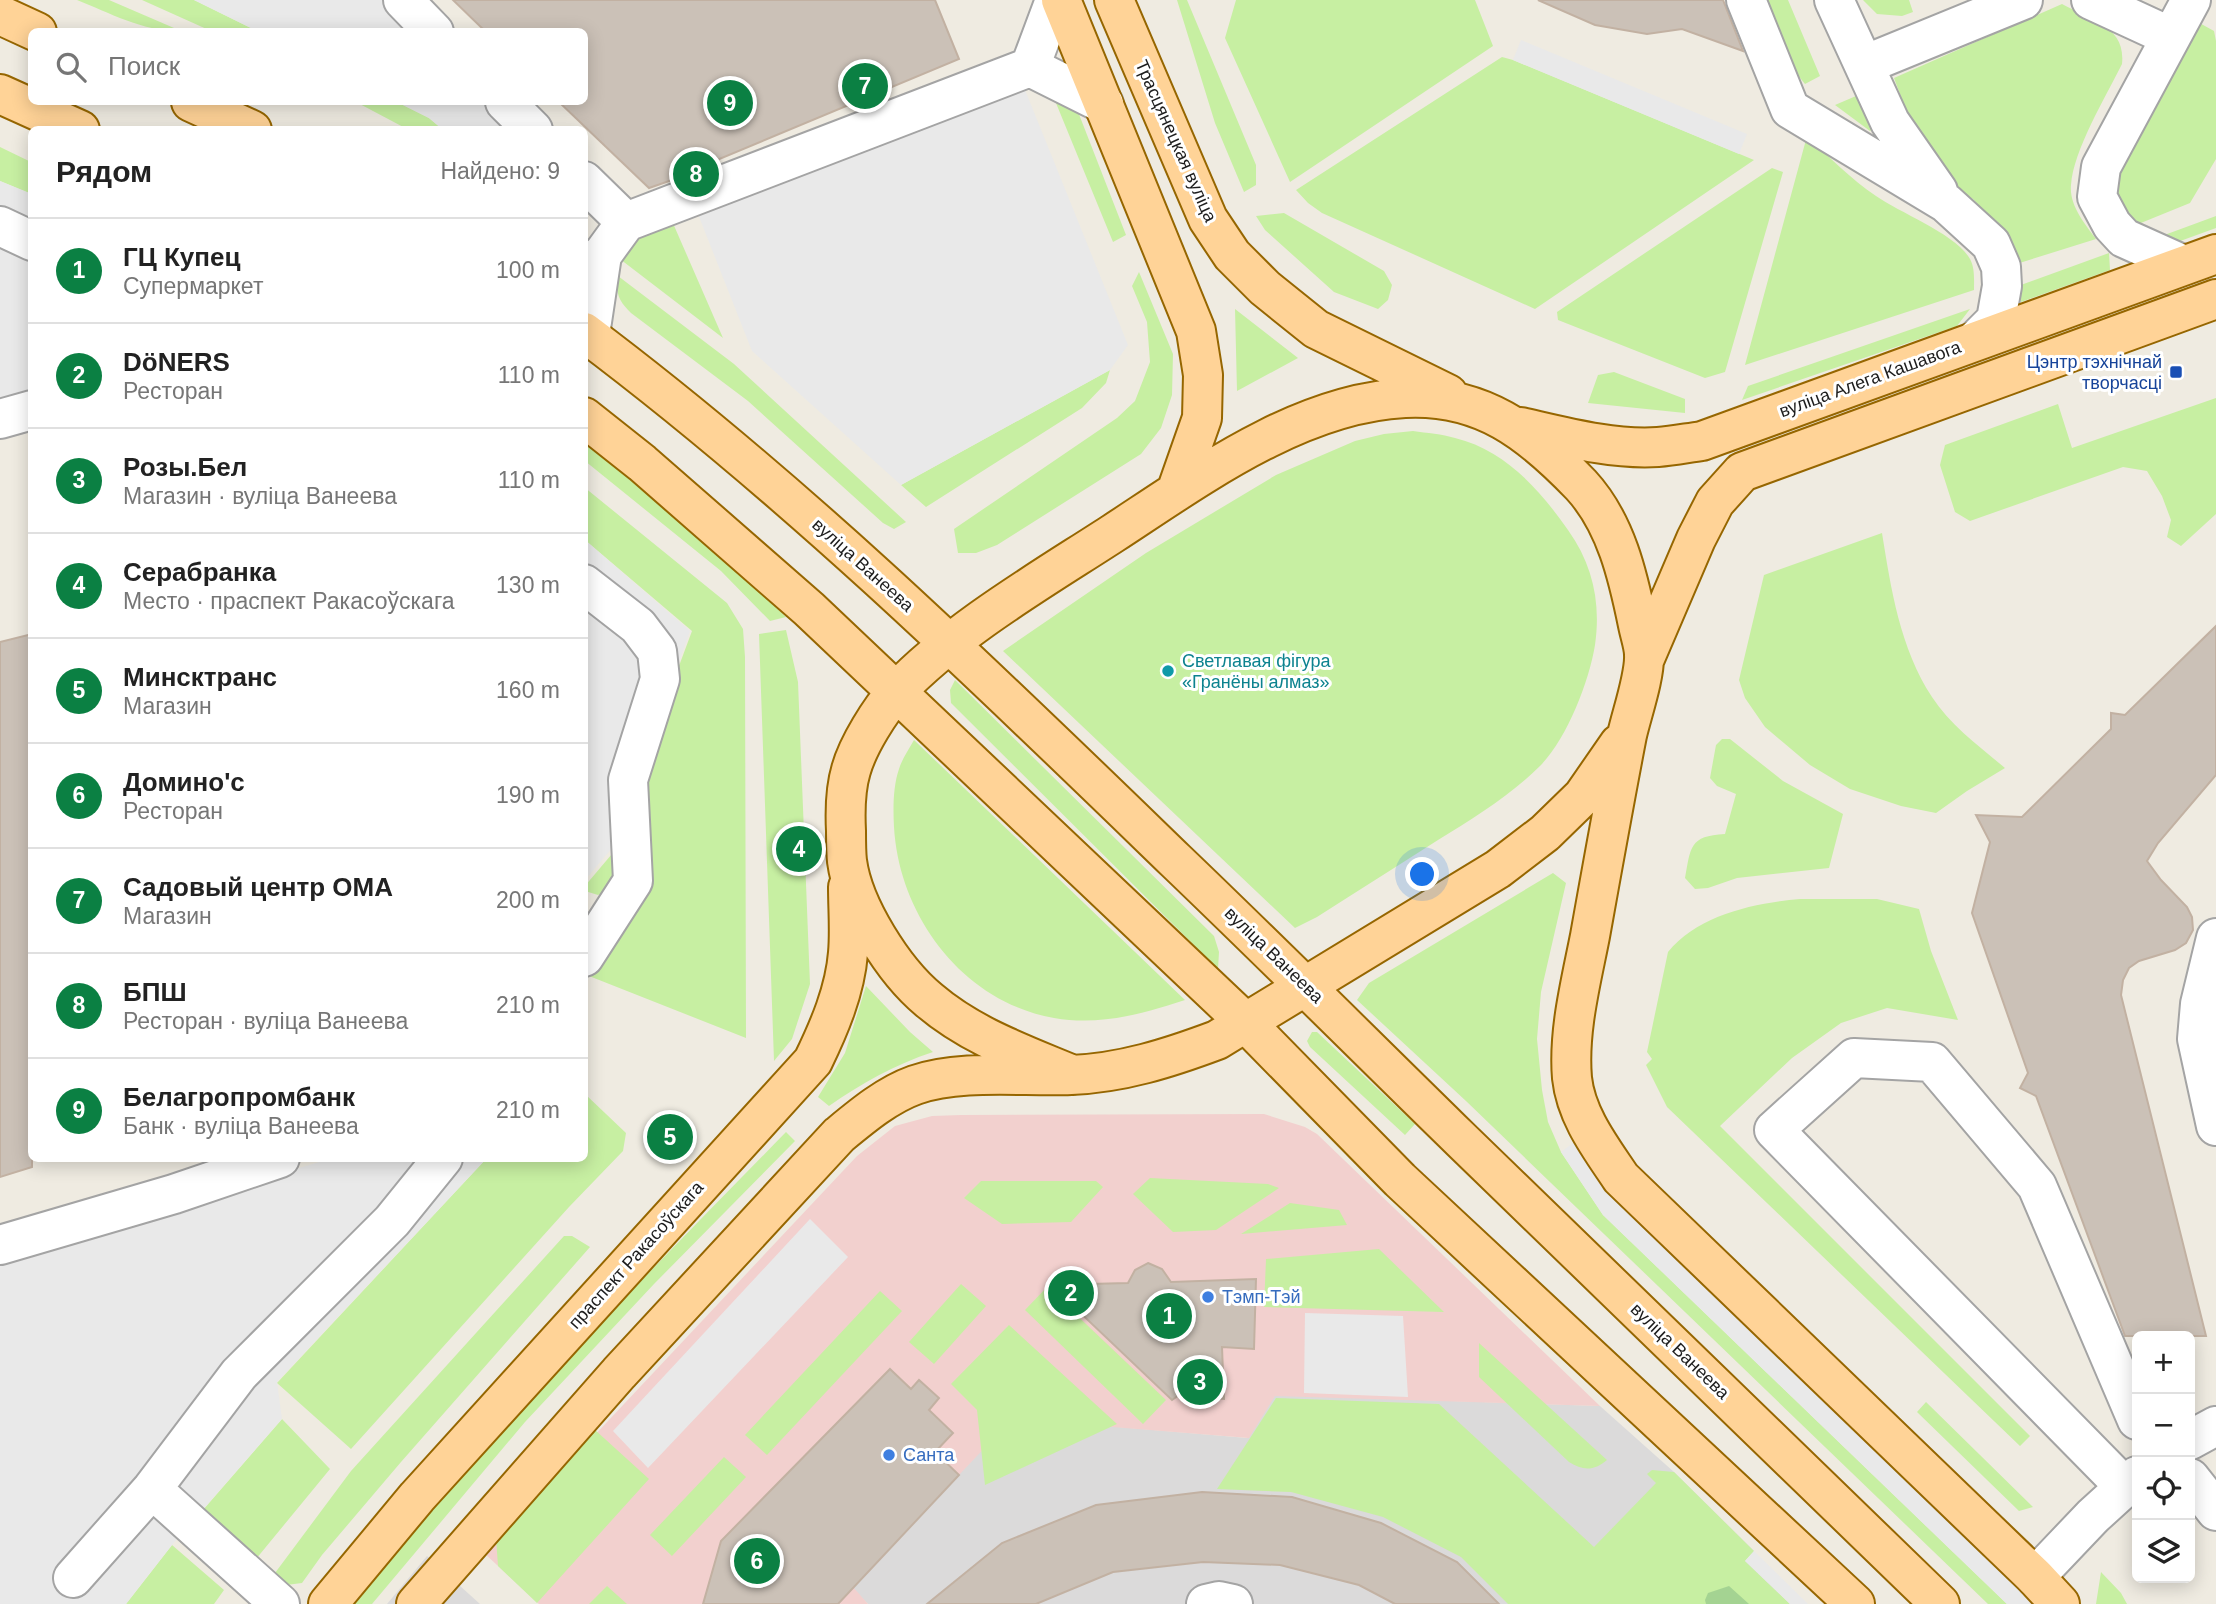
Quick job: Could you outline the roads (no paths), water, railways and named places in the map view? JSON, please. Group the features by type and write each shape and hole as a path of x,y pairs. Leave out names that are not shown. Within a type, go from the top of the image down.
{"main road":[{"path":"1061,0 1196,331 1203,375 1202,418 1177,492"},
{"name":"Трасцянецкая вуліца","path":"1114,0 1208,219 1232,255 1265,288 1316,329 1516,426"},
{"path":"0,15 28,28"},
{"path":"0,94 71,126"},
{"path":"198,105 243,126"},
{"name":"вуліца Алега Кашавога","path":"1516,426 1577,440 1620,445 1656,447 1702,441 2200,259"},
{"path":"2048,1590 1621,1178 1589,1131 1572,1082 1573,1024 1629,728 1645,658 1696,539 1715,502 1731,481 1742,472 2216,299"},
{"name":"вуліца Ванеева","path":"588,335 690,413 762,474 951,644 1940,1604"},
{"name":"праспект Ракасоўскага","path":"328,1604 417,1497 813,1061 829,1028 840,995 848,954 845,804 851,769 873,724 896,692 951,644 1056,570 1177,492 1274,434 1319,414 1369,402 1408,397 1465,403"},
{"path":"588,420 642,463 774,578 1246,1023 1400,1180 1855,1604"},
{"path":"1516,426 1586,491 1612,531 1629,584 1645,658"},
{"path":"416,1604 619,1373 839,1135 876,1105 915,1085 952,1077 1073,1075 1122,1069 1168,1058 1217,1040 1498,869 1545,833 1583,796 1605,768 1629,728"},
{"path":"847,865 867,920 891,959 925,997 963,1026 1073,1075"}],"lane":[{"path":"403,0 431,28"},
{"path":"1030,68 1055,0"},
{"path":"1746,0 1790,108 1946,203 1990,244 2001,267 2002,286 1996,320 1976,340"},
{"path":"1835,0 1890,122 1946,203"},
{"path":"1864,65 2024,0"},
{"path":"2091,0 2169,36"},
{"path":"2191,0 2169,36 2101,167 2097,197 2112,225 2124,237 2200,259"},
{"path":"588,322 593,260 626,222 1030,68 1104,104"},
{"path":"508,105 529,126"},
{"path":"588,185 626,222"},
{"path":"0,226 28,239"},
{"path":"0,419 28,411"},
{"path":"588,587 638,626 657,651 660,679 628,780 633,881 597,910 588,943"},
{"path":"2216,938 2200,1004 2197,1039 2216,1126"},
{"path":"2048,1590 2131,1481 1774,1130 1854,1058 1932,1062 2037,1186 2132,1408"},
{"path":"0,1245 174,1194 269,1162"},
{"path":"73,1578 152,1489 239,1374 392,1222 440,1162"},
{"path":"2195,1437 2216,1426"},
{"path":"2195,1484 2216,1511"},
{"path":"152,1489 280,1604"},
{"path":"1206,1604 1219,1601 1233,1604"}],"place":[{"name":"Садовый центр ОМА","path":"865,86"},
{"name":"Белагропромбанк","path":"730,103"},
{"name":"БПШ","path":"696,174"},
{"name":"Цэнтр тэхнічнай творчасці","path":"2176,372"},
{"name":"Светлавая фігура «Гранёны алмаз»","path":"1168,671"},
{"name":"Серабранка","path":"799,849"},
{"name":"Минсктранс","path":"670,1137"},
{"name":"DöNERS","path":"1071,1293"},
{"name":"Тэмп-Тэй","path":"1208,1297"},
{"name":"ГЦ Купец","path":"1169,1316"},
{"name":"Розы.Бел","path":"1200,1382"},
{"name":"Санта","path":"889,1455"},
{"name":"Домино'c","path":"757,1561"}]}
